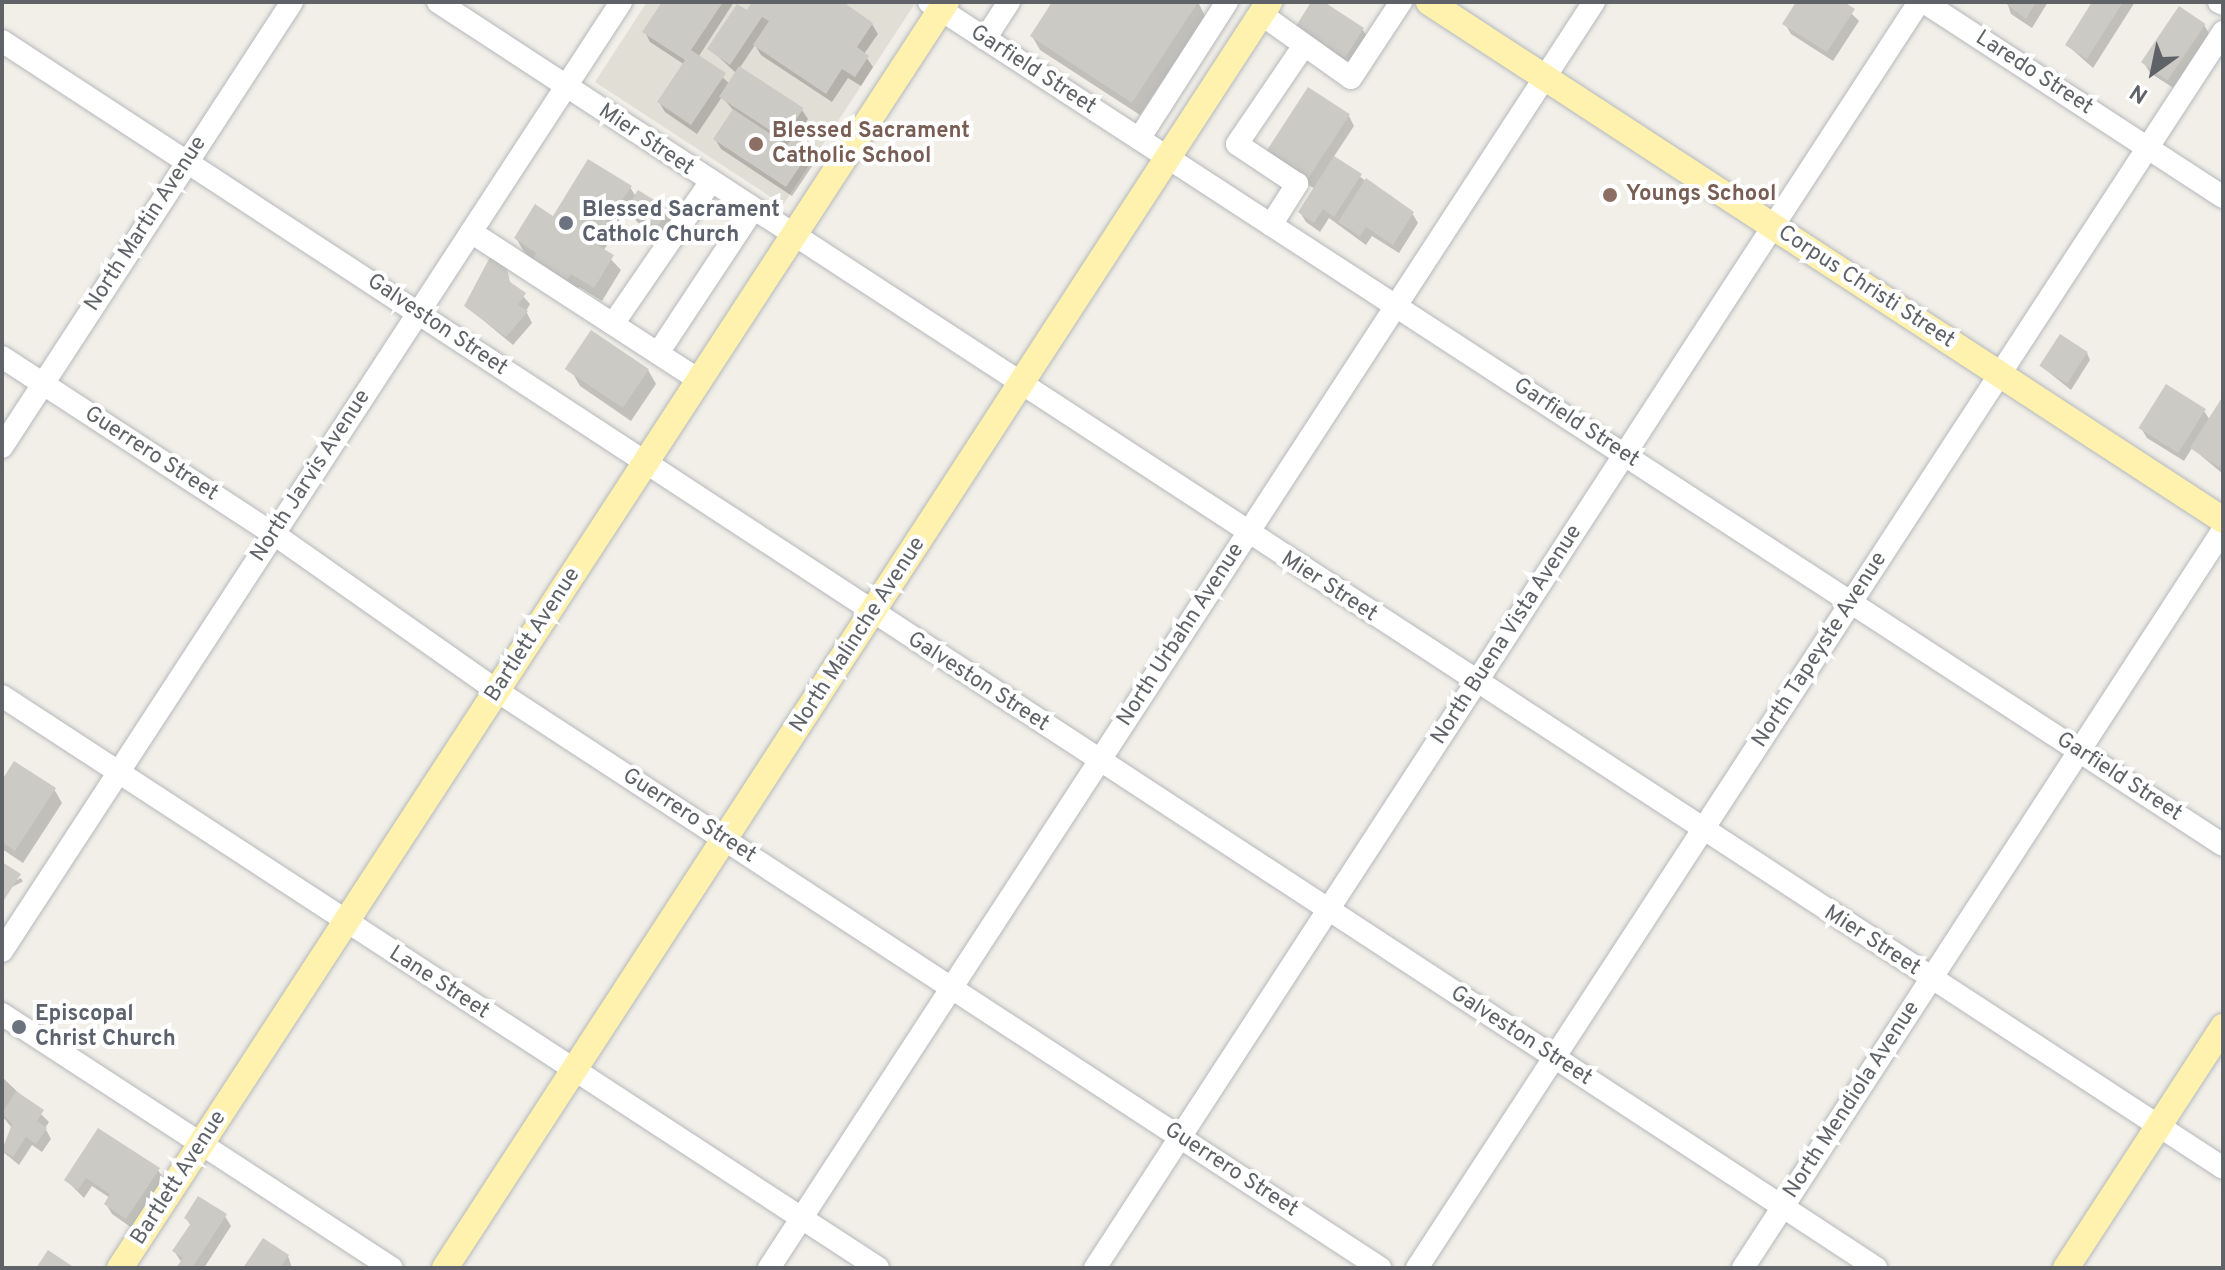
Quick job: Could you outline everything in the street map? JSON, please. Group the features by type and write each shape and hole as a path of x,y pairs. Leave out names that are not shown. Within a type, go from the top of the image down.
{"main road":[{"name":"Corpus Christi Street","path":"1429,2 2223,520"},
{"name":"Bartlett Avenue","path":"120,1268 792,238 939,5"},
{"name":"North Malinche Avenue","path":"445,1268 1265,8"},
{"path":"2066,1268 2223,1027"}],"street":[{"name":"North Martin Avenue","path":"2,447 292,2"},
{"name":"Mier Street","path":"438,2 792,238 2223,1168"},
{"name":"North Jarvis Avenue","path":"2,951 621,2"},
{"path":"985,39 1009,2"},
{"path":"1139,139 1227,2"},
{"path":"1265,8 1303,47 1351,78 1401,2"},
{"name":"North Urbahn Avenue","path":"769,1268 1594,2"},
{"name":"Laredo Street","path":"1922,2 2223,197"},
{"name":"North Buena Vista Avenue","path":"1095,1268 1922,2"},
{"name":"Garfield Street","path":"939,5 985,39 2223,845"},
{"name":"North Tapeyste Avenue","path":"1417,1268 2223,32"},
{"name":"Galveston Street","path":"2,41 419,312 644,465 1876,1268"},
{"path":"1271,225 1297,184 1237,144 1303,47"},
{"path":"613,324 710,183"},
{"path":"658,353 752,211"},
{"path":"471,232 699,380"},
{"name":"Guerrero Street","path":"2,357 274,534 497,691 1380,1268"},
{"name":"North Mendiola Avenue","path":"1743,1268 2223,530"},
{"name":"Lane Street","path":"2,696 878,1268"},
{"path":"2,1014 392,1268"}],"shaded area":[{"name":"Blessed Sacrament Catholic School","path":"647,2 916,2 783,205 595,82"}],"building":[{"path":"662,2 723,2 691,50 726,73 691,125 657,102 685,60 642,32"},
{"path":"752,2 843,2 873,23 857,47 869,56 855,77 842,69 826,94 753,45 769,21 762,17 730,65 707,49 737,4 747,10"},
{"path":"1052,2 1198,2 1132,103 1030,36"},
{"path":"1311,2 1324,2 1364,28 1345,58 1296,26"},
{"path":"1796,2 1844,2 1855,9 1827,52 1782,24"},
{"path":"2004,2 2036,2 2026,19"},
{"path":"2092,2 2123,2 2087,59 2065,45"},
{"path":"2179,6 2206,24 2168,80 2141,62"},
{"path":"739,66 804,108 783,139 719,97"},
{"path":"1308,87 1350,114 1307,180 1266,152"},
{"path":"733,109 787,145 794,135 812,148 786,187 713,139"},
{"path":"1334,156 1362,174 1334,217 1323,209 1314,223 1298,212"},
{"name":"Blessed Sacrament Catholc Church","path":"588,159 632,186 592,242 614,255 594,288 571,274 565,283 531,262 536,253 514,238 535,204 553,216"},
{"path":"1366,178 1414,212 1393,245 1366,227 1360,236 1338,222"},
{"path":"638,190 669,209 657,227 627,208"},
{"path":"490,257 507,268 510,282 526,293 518,305 528,311 506,337 464,306"},
{"path":"591,330 649,369 623,408 565,369"},
{"path":"2060,334 2088,352 2067,384 2039,366"},
{"path":"2166,384 2206,409 2178,453 2138,428"},
{"path":"2223,396 2223,461 2219,467 2190,448"},
{"path":"14,761 56,788 15,851 2,842 2,780"},
{"path":"2,862 21,874 2,903"},
{"path":"16,1091 44,1110 37,1121 47,1128 36,1144 26,1137 13,1157 2,1150 12,1124 2,1113"},
{"path":"98,1128 160,1168 126,1219 104,1204 110,1194 86,1178 78,1190 64,1180"},
{"path":"198,1196 227,1214 192,1268 176,1268 183,1258 172,1251 191,1223 184,1218"},
{"path":"263,1238 289,1255 280,1268 243,1268"},
{"path":"48,1250 75,1268 36,1268"}],"place":[{"name":"Blessed Sacrament Catholic School","path":"756,144"},
{"name":"Youngs School","path":"1610,195"},
{"name":"Blessed Sacrament Catholc Church","path":"566,223"},
{"name":"Episcopal Christ Church","path":"19,1027"}]}
